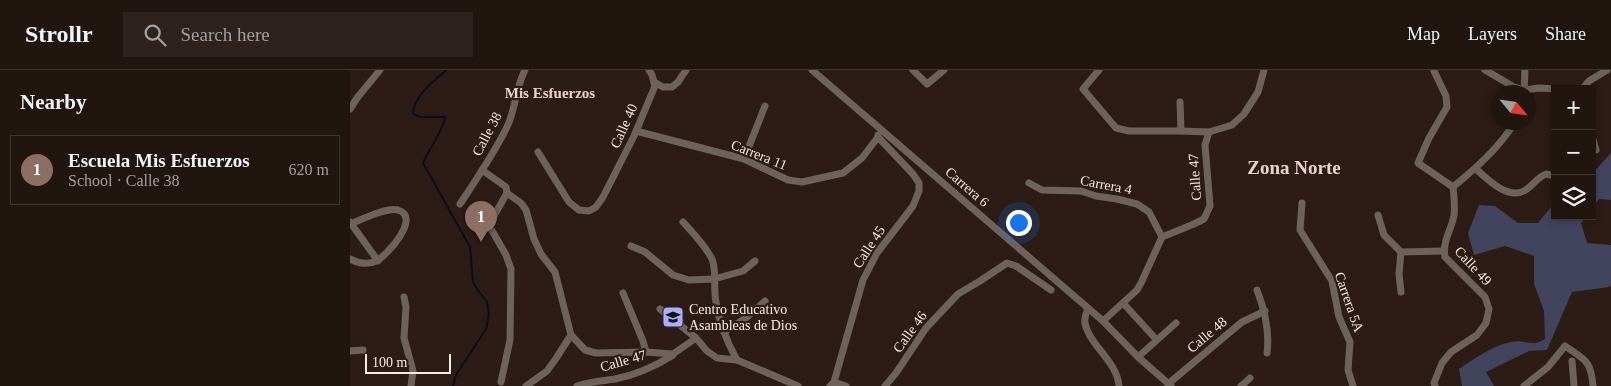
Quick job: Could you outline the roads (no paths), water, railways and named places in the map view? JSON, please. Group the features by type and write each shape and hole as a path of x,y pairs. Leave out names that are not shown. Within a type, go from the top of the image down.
{"street":[{"path":"350,109 380,70"},
{"name":"Calle 38","path":"460,204 506,129 512,115 519,82 525,70"},
{"path":"649,70 654,82 663,87 672,87 686,70"},
{"name":"Carrera 6","path":"812,70 1103,321 1170,385"},
{"path":"913,70 927,84 944,70"},
{"path":"1099,70 1083,89 1116,128 1129,131 1209,132 1232,125 1244,114 1258,92 1264,70"},
{"path":"1485,70 1509,85"},
{"path":"1524,85 1525,70"},
{"path":"1586,85 1589,81 1607,70"},
{"path":"1434,71 1446,96 1447,107 1429,138 1418,163 1454,187"},
{"name":"Calle 40","path":"538,152 569,202 579,210 589,211 596,207 603,198 636,131 654,82"},
{"path":"1536,88 1551,89"},
{"path":"1180,102 1181,131"},
{"path":"744,160 765,106"},
{"path":"877,126 878,138"},
{"path":"1454,187 1476,169 1510,130"},
{"name":"Carrera 11","path":"636,131 744,160 788,180 802,182 843,174 862,158 878,138"},
{"name":"Calle 47","path":"1162,237 1204,219 1210,206 1205,145 1209,132"},
{"name":"Calle 45","path":"832,384 863,280 877,253 913,206 919,191 919,183 913,174 878,138"},
{"path":"1476,169 1493,183 1511,193 1527,189 1546,174 1551,175"},
{"path":"482,170 506,187 507,193 490,222 490,227 506,255 511,269 510,340 501,382"},
{"name":"Carrera 4","path":"1029,183 1042,190 1081,191 1137,204 1149,212 1162,237"},
{"path":"1444,251 1448,230 1454,216 1454,187"},
{"path":"507,193 521,203 526,210 534,239 555,272 571,335 585,350 590,352 673,354"},
{"name":"Carrera 5A","path":"1302,203 1300,230 1332,281 1339,317 1350,342 1348,370 1353,386"},
{"path":"350,259 369,264 378,261 402,235 406,223 401,211 396,209 387,210 350,224 378,261"},
{"path":"1378,215 1384,235 1401,252 1399,274 1401,292"},
{"path":"683,222 706,248 713,261 715,301 724,332 737,360"},
{"path":"1103,321 1137,290 1162,237"},
{"path":"630,246 645,252 673,274 688,280 714,278 743,271 755,261"},
{"name":"Calle 49","path":"1401,252 1444,251 1445,257 1485,297 1489,309 1486,323 1478,334 1450,352 1442,363 1434,383 1435,386"},
{"name":"Calle 46","path":"885,386 926,328 958,294 1007,263 1016,266 1051,290"},
{"path":"1257,290 1265,311 1269,338 1267,354"},
{"path":"623,293 644,341 646,352"},
{"path":"404,297 406,307 404,338 413,371 411,386"},
{"path":"724,332 746,318 766,301"},
{"path":"1122,303 1154,337"},
{"path":"1088,308 1084,321 1087,330 1116,372 1119,386"},
{"path":"660,309 717,358 737,360 798,386"},
{"name":"Calle 48","path":"1170,385 1242,322 1265,311"},
{"path":"1138,356 1176,323"},
{"path":"526,386 547,371 571,335"},
{"name":"Calle 47","path":"577,386 618,378 662,362 696,338"},
{"path":"1524,386 1548,367 1565,346 1587,362 1592,371 1593,386"},
{"path":"350,350 363,350"},
{"path":"1572,360 1574,386"},
{"path":"1241,386 1250,378"},
{"path":"832,384 846,386"}],"waterway":[{"path":"446,70 420,95 416,101 413,114 421,117 445,117 442,128 423,163 470,247 473,282 487,302 489,314 486,329 456,375 453,386"}],"place":[{"name":"Escuela Mis Esfuerzos","path":"481,242"},
{"name":"Centro Educativo Asambleas de Dios","path":"673,317"}],"district":[{"name":"Mis Esfuerzos","path":"550,93"},
{"name":"Zona Norte","path":"1294,167"}]}
